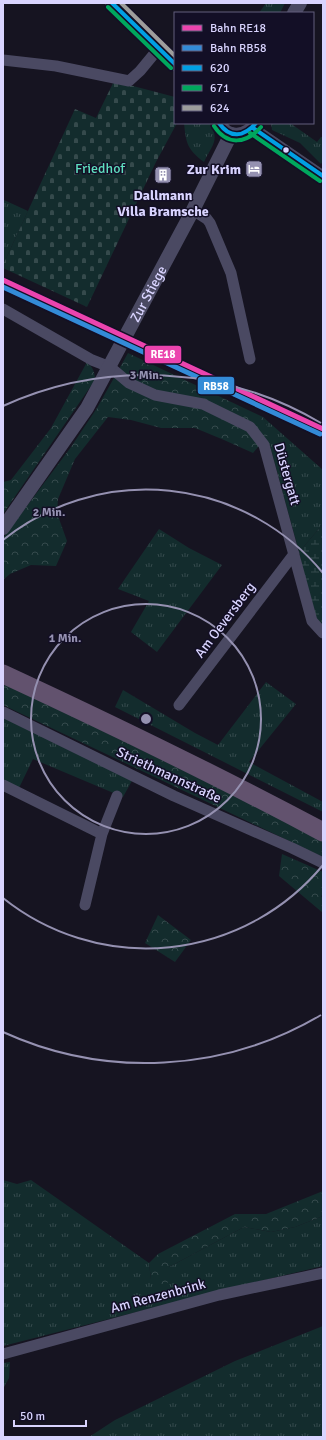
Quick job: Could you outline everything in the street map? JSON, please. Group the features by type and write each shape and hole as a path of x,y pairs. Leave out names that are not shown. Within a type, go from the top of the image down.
{"highway":[{"path":"3,662 129,721 323,820"},
{"path":"3,674 124,730 323,832"}],"street":[{"path":"112,3 174,63"},
{"path":"295,12 300,3"},
{"path":"3,60 56,66 129,81 140,71 159,48"},
{"path":"220,124 230,134 243,134 255,125 323,176"},
{"name":"Zur Stiege","path":"3,528 69,436 87,408 192,210 230,134"},
{"path":"192,210 207,219 210,223 231,273 250,359"},
{"name":"Düstergatt","path":"3,309 92,360 110,367 129,383 156,395 203,404 250,426 264,444 312,621 323,633"},
{"name":"Am Oeversberg","path":"179,705 294,554"},
{"name":"Striethmannstraße","path":"3,712 174,796 323,863"},
{"path":"3,785 102,834"},
{"path":"85,905 102,834 117,796"},
{"name":"Am Renzenbrink","path":"3,1354 219,1295 323,1273"}],"green space":[{"path":"266,3 285,3 280,12 260,12"},
{"name":"Friedhof","path":"114,81 174,97 174,124 176,124 156,162 87,307 3,268 3,265 75,109 96,118"},
{"path":"184,124 210,124 215,139 204,162 188,145"},
{"path":"271,124 291,124 317,142 321,137 323,137 323,161 321,164 300,143 272,130"},
{"path":"4,200 28,211 3,265 3,203"},
{"path":"128,353 263,417 270,433 253,453 195,428 161,428 131,420 108,417 75,459 58,499 57,513 67,541 56,566 31,565 10,574 3,580 3,538 71,447 97,408"},
{"path":"87,362 93,370 95,380 3,514 3,482 11,480 51,428"},
{"path":"263,417 323,470 323,524 299,552 270,446 265,439 269,433"},
{"path":"323,524 323,628 318,622 314,613 299,552"},
{"path":"159,529 189,548 222,565 157,652 131,632 149,601 118,589"},
{"path":"3,682 323,839 323,857 3,705"},
{"path":"266,682 296,704 249,762 323,802 323,812 115,707 123,690 218,745"},
{"path":"3,717 133,779 123,797 33,759 19,788 3,780"},
{"path":"282,854 323,872 323,895 321,896 323,898 323,913 279,876"},
{"path":"158,915 191,940 175,962 145,943"},
{"path":"3,1180 17,1184 31,1180 149,1263 151,1279 169,1267 244,1227 271,1232 295,1227 323,1216 323,1266 3,1346"},
{"path":"323,1191 323,1216 295,1227 271,1232 244,1227 169,1267 171,1279 161,1289 151,1279 149,1263 158,1254 235,1214 266,1214"},
{"path":"323,1326 323,1437 89,1437 115,1420 235,1361"},
{"path":"10,1362 9,1378 3,1389 3,1363"}],"rail line":[{"name":"RE18","path":"3,280 323,429"},
{"name":"RB58","path":"3,287 320,434"}],"transit line":[{"name":"620","path":"112,3 174,63"},
{"name":"624","path":"121,3 174,55"},
{"name":"671","path":"108,7 171,68"},
{"name":"620","path":"220,124 232,134 247,131 255,124"},
{"name":"671","path":"214,126 225,137 231,140 249,137 261,127"},
{"name":"620","path":"253,128 323,176"},
{"name":"671","path":"250,133 320,181"}],"place":[{"name":"Zur Krim","path":"254,169"},
{"name":"Dallmann Villa Bramsche","path":"163,175"}]}
